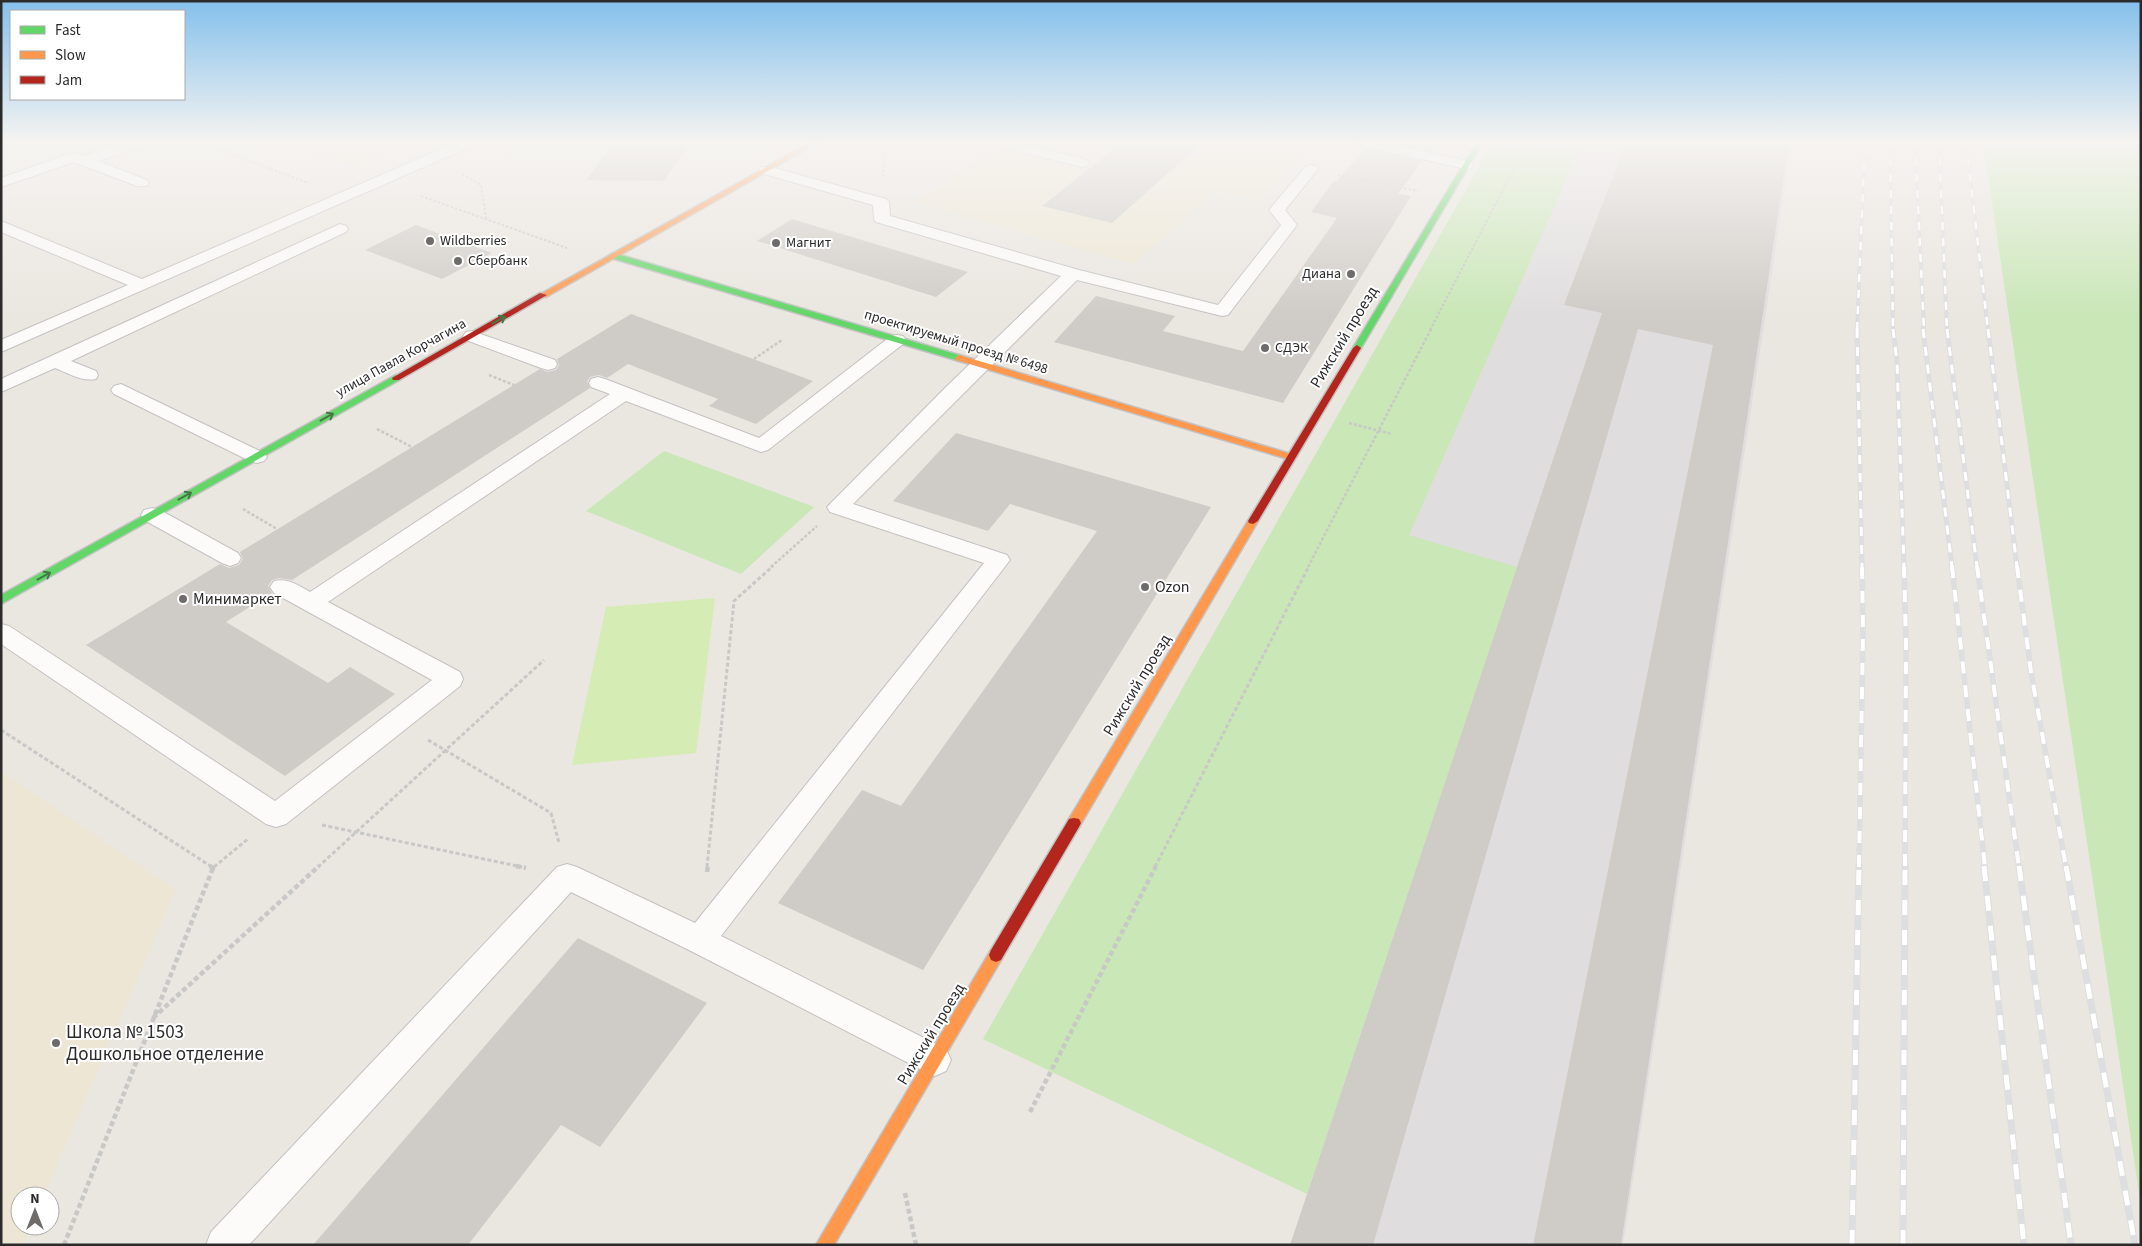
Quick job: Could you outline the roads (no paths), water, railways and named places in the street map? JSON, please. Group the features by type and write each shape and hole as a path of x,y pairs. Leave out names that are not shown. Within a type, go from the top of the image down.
{"street":[{"name":"улица Павла Корчагина","path":"1,600 713,200"},
{"name":"Рижский проезд","path":"824,1245 1444,200"},
{"name":"проектируемый проезд № 6498","path":"614,256 1291,457"}],"lane":[{"path":"1,347 336,200"},
{"path":"874,200 881,202 882,219 1073,274 1222,311 1288,225 1277,210 1285,200"},
{"path":"1,226 142,285"},
{"path":"1,386 340,230"},
{"path":"700,940 999,560 838,507 1073,274"},
{"path":"472,336 548,364"},
{"path":"598,383 761,446 897,340"},
{"path":"55,361 89,375"},
{"path":"120,390 257,457"},
{"path":"311,602 625,393"},
{"path":"152,515 230,558"},
{"path":"1,632 276,816 450,679 282,587"},
{"path":"224,1245 567,876 700,940 935,1060"}],"railway":[{"path":"1857,330 1863,200"},
{"path":"1891,200 1893,330"},
{"path":"1918,200 1924,330"},
{"path":"1941,200 1947,330"},
{"path":"1973,200 1988,330"},
{"path":"1893,329 1897,362 1904,567"},
{"path":"1923,329 1952,567"},
{"path":"1947,329 1977,567"},
{"path":"1988,329 2017,567"},
{"path":"1857,330 1862,567"},
{"path":"1859,867 1863,632 1862,566"},
{"path":"1904,566 1906,642 1905,867"},
{"path":"1952,566 1985,867"},
{"path":"1977,566 2019,867"},
{"path":"2017,566 2031,672 2066,867"},
{"path":"1852,1245 1859,866"},
{"path":"1903,1245 1905,866"},
{"path":"1984,866 2024,1245"},
{"path":"2019,866 2071,1245"},
{"path":"2066,866 2135,1245"}],"place":[{"name":"Wildberries","path":"430,241"},
{"name":"Магнит","path":"776,243"},
{"name":"Сбербанк","path":"458,261"},
{"name":"Диана","path":"1351,274"},
{"name":"СДЭК","path":"1265,348"},
{"name":"Ozon","path":"1145,587"},
{"name":"Минимаркет","path":"183,599"},
{"name":"Школа № 1503 Дошкольное отделение","path":"56,1043"}]}
